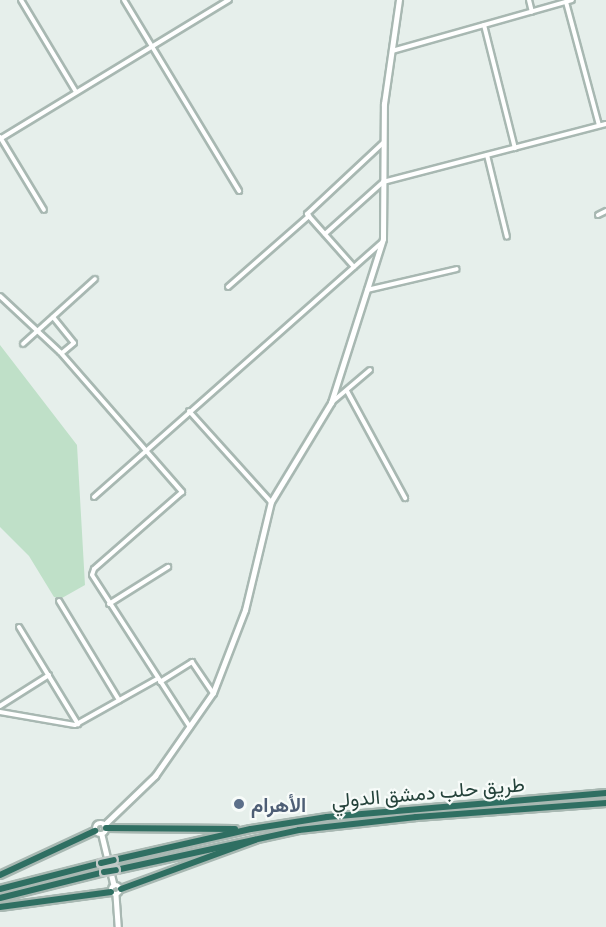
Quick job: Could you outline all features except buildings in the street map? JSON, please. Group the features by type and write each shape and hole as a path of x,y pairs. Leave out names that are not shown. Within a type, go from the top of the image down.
{"highway":[{"name":"طريق حلب دمشق الدولي","path":"0,888 251,829 354,813 606,794"},
{"name":"طريق حلب دمشق الدولي","path":"0,898 272,834 395,819 606,803"},
{"path":"105,826 251,829"},
{"path":"0,875 98,833"},
{"path":"0,907 115,890 272,834"}],"street":[{"path":"21,0 76,92"},
{"path":"123,0 239,191"},
{"path":"44,210 0,138 229,0"},
{"path":"98,833 155,776 191,729 213,693 245,610 271,502 331,403 382,242 384,104 399,0"},
{"path":"529,0 532,12"},
{"path":"392,51 572,0"},
{"path":"566,2 599,125"},
{"path":"484,25 515,147"},
{"path":"325,234 383,183 606,124"},
{"path":"228,287 309,216 383,143"},
{"path":"487,155 507,237"},
{"path":"598,215 606,211"},
{"path":"309,216 354,267"},
{"path":"94,497 382,242"},
{"path":"367,290 458,269"},
{"path":"23,344 95,279"},
{"path":"0,296 62,354 182,492 94,569 93,578 191,729"},
{"path":"53,317 74,343 62,354"},
{"path":"331,403 370,370"},
{"path":"347,391 405,498"},
{"path":"189,411 271,502"},
{"path":"110,604 168,567"},
{"path":"59,600 119,700"},
{"path":"19,627 78,724"},
{"path":"0,712 78,724 192,662 213,693"},
{"path":"0,706 49,675"},
{"path":"105,826 98,825 98,833 115,890 118,927"}],"green space":[{"path":"0,345 77,445 85,585 62,598 54,597 29,556 0,527"}],"place":[{"name":"الأهرام","path":"239,804"}]}
